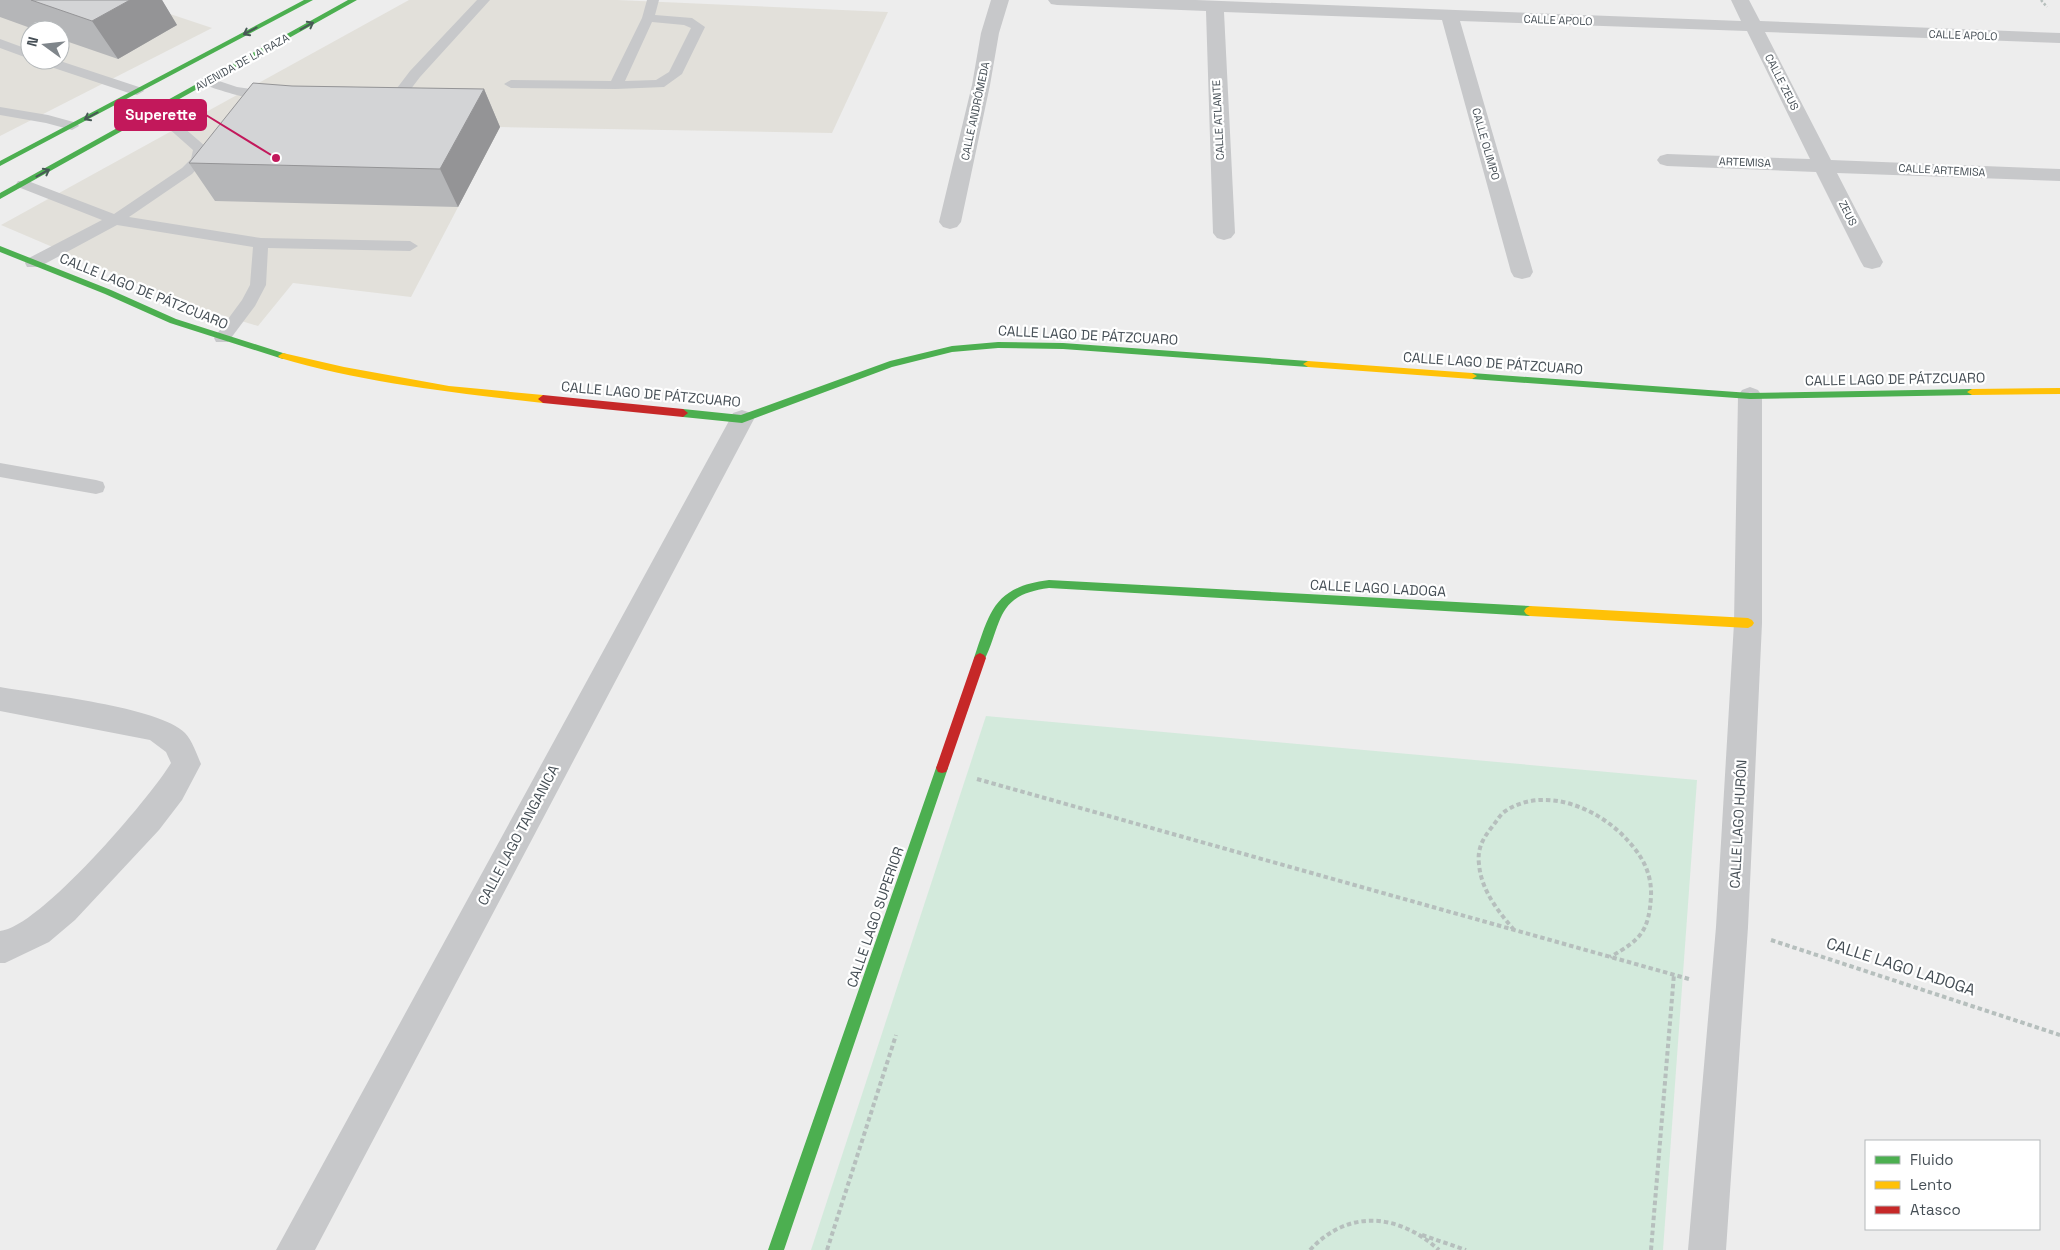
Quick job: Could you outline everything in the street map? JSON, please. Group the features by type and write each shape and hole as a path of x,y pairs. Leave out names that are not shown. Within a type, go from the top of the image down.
{"street":[{"name":"AVENIDA DE LA RAZA","path":"0,164 309,0"},
{"name":"AVENIDA DE LA RAZA","path":"0,196 353,0"},
{"name":"CALLE ANDRÓMEDA","path":"950,222 981,85 990,33 1000,0"},
{"name":"CALLE APOLO","path":"1057,0 1754,28 2060,38"},
{"name":"CALLE ZEUS","path":"1740,0 1823,165"},
{"name":"CALLE ATLANTE","path":"1215,6 1224,233"},
{"name":"CALLE OLIMPO","path":"1450,16 1522,272"},
{"name":"ARTEMISA","path":"1667,160 1823,165"},
{"name":"CALLE ARTEMISA","path":"1823,165 2060,175"},
{"name":"ZEUS","path":"1823,165 1872,262"},
{"name":"CALLE LAGO DE PÁTZCUARO","path":"0,249 174,321 222,338 275,354 344,370 450,389 742,419 890,364 952,349 998,345 1064,346 1750,396 2060,391"},
{"name":"CALLE LAGO HURÓN","path":"1707,1250 1732,928 1748,623 1750,396"},
{"name":"CALLE LAGO TANGANICA","path":"295,1250 742,419"},
{"name":"CALLE LAGO LADOGA","path":"1008,597 1026,588 1049,584 1748,623"},
{"name":"CALLE LAGO SUPERIOR","path":"776,1250 993,620 1008,597"},
{"path":"0,699 137,724 159,730 176,743 186,764 171,790 148,820 64,909 38,931 0,947"}],"lane":[{"path":"367,109 383,106 396,99 415,74 484,0"},
{"path":"616,85 648,18 652,0"},
{"path":"511,84 659,84 675,74 698,27 687,21 648,18"},
{"path":"0,43 20,51"},
{"path":"70,69 137,91"},
{"path":"207,81 235,91 282,98"},
{"path":"0,111 48,119 72,126"},
{"path":"34,262 115,220 187,171 198,160 200,150 156,111"},
{"path":"23,184 115,220 261,243 410,246"},
{"path":"222,338 249,302 258,285 261,243"},
{"path":"0,470 96,487"}],"path":[{"path":"942,770 1728,989"},
{"path":"1514,930 1496,909 1484,886 1479,863 1482,841 1492,822 1507,809 1526,801 1550,798 1576,804 1601,815 1623,833 1640,855 1651,880 1653,905 1646,928 1632,945 1610,957"},
{"name":"CALLE LAGO LADOGA","path":"1732,928 2060,1035"},
{"path":"1650,1250 1674,974"},
{"path":"1310,1250 1335,1228 1362,1220 1391,1222 1466,1250"},
{"path":"1420,1234 1440,1250"}],"shaded area":[{"path":"0,0 128,0 212,28 0,136"},
{"path":"409,0 617,0 888,12 832,133 500,127 411,297 293,283 258,326 186,304 1,225"}],"green space":[{"path":"986,716 1697,780 1663,1250 811,1250"}],"building":[{"path":"31,0 130,0 92,21"},
{"path":"253,83 292,86 484,89 440,169 189,163"}],"traffic: fast":[{"path":"0,164 309,0"},
{"path":"0,196 353,0"},
{"path":"0,249 108,292 173,321 283,356"},
{"path":"683,413 742,419 890,364 952,349 998,345 1063,346 1308,364"},
{"path":"1472,376 1750,396 1972,392"},
{"path":"980,658 995,617 1007,599 1025,588 1049,584 1530,611"},
{"path":"776,1250 942,768"}],"traffic: slow":[{"path":"283,356 344,370 449,389 543,399"},
{"path":"1308,364 1472,376"},
{"path":"1972,392 2060,391"},
{"path":"1530,611 1748,623"}],"traffic: jam":[{"path":"543,399 683,413"},
{"path":"942,768 980,658"}],"place":[{"name":"Superette","path":"276,158"}]}
